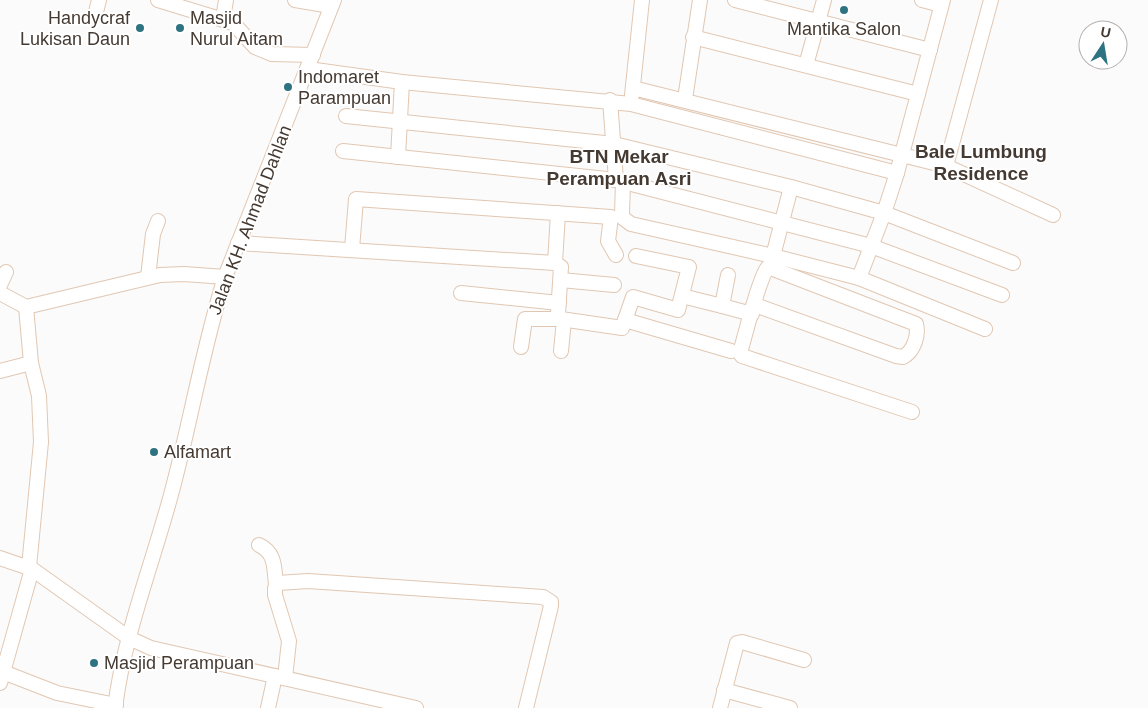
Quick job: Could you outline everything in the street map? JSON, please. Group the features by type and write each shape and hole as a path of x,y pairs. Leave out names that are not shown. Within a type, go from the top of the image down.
{"street":[{"path":"95,16 99,0"},
{"path":"158,0 223,19 238,26 246,38 261,50 272,54 313,54"},
{"path":"223,19 226,0"},
{"path":"295,0 333,3"},
{"path":"631,104 642,0"},
{"path":"685,99 700,0"},
{"path":"735,0 930,50"},
{"path":"806,66 824,0"},
{"path":"858,278 884,213 897,173 942,3 922,0"},
{"path":"946,166 991,0"},
{"name":"Jalan KH. Ahmad Dahlan","path":"116,707 130,638 189,428 212,320 225,277 333,3"},
{"path":"694,37 918,94"},
{"path":"308,69 402,82 610,100 897,173"},
{"path":"398,156 402,82"},
{"path":"633,88 685,99 946,166 1053,215"},
{"path":"610,100 622,214 623,218 631,224 773,256 858,278 985,329"},
{"path":"346,116 614,144 791,187 884,213 1013,263"},
{"path":"343,151 619,181 871,246 1002,295"},
{"path":"773,256 791,187"},
{"path":"352,249 356,200 611,217 608,241 616,255"},
{"path":"555,264 558,213"},
{"path":"148,277 153,234 158,221"},
{"path":"238,243 352,249 555,264 561,267 558,317 563,320"},
{"path":"521,348 526,318 563,320 622,328 633,297 678,310 689,267 636,256"},
{"path":"682,296 722,306 753,309 904,357 912,350 918,330 914,322 768,266 753,309 740,353 742,356 912,412"},
{"path":"0,293 26,307 148,277 184,274 225,277"},
{"path":"722,306 728,275"},
{"path":"561,280 614,285"},
{"path":"461,293 559,303"},
{"path":"26,307 31,363 39,396 41,442 31,568 2,678 116,707"},
{"path":"561,350 563,320"},
{"path":"625,320 731,352"},
{"path":"0,370 31,363"},
{"path":"258,546 268,549 272,556 276,585 275,595 289,641 280,677 268,708"},
{"path":"0,558 31,568 130,638 151,648 416,708"},
{"path":"276,585 286,582 308,581 531,596 548,599 550,606 526,708"},
{"path":"720,708 736,643 742,642 804,660"},
{"path":"724,690 790,708"}],"place":[{"name":"Mantika Salon","path":"844,10"},
{"name":"Handycraf Lukisan Daun","path":"140,28"},
{"name":"Masjid Nurul Aitam","path":"180,28"},
{"name":"Indomaret Parampuan","path":"288,87"},
{"name":"Alfamart","path":"154,452"},
{"name":"Masjid Perampuan","path":"94,663"}],"district":[{"name":"Bale Lumbung Residence","path":"981,162"},
{"name":"BTN Mekar Perampuan Asri","path":"619,167"}]}
